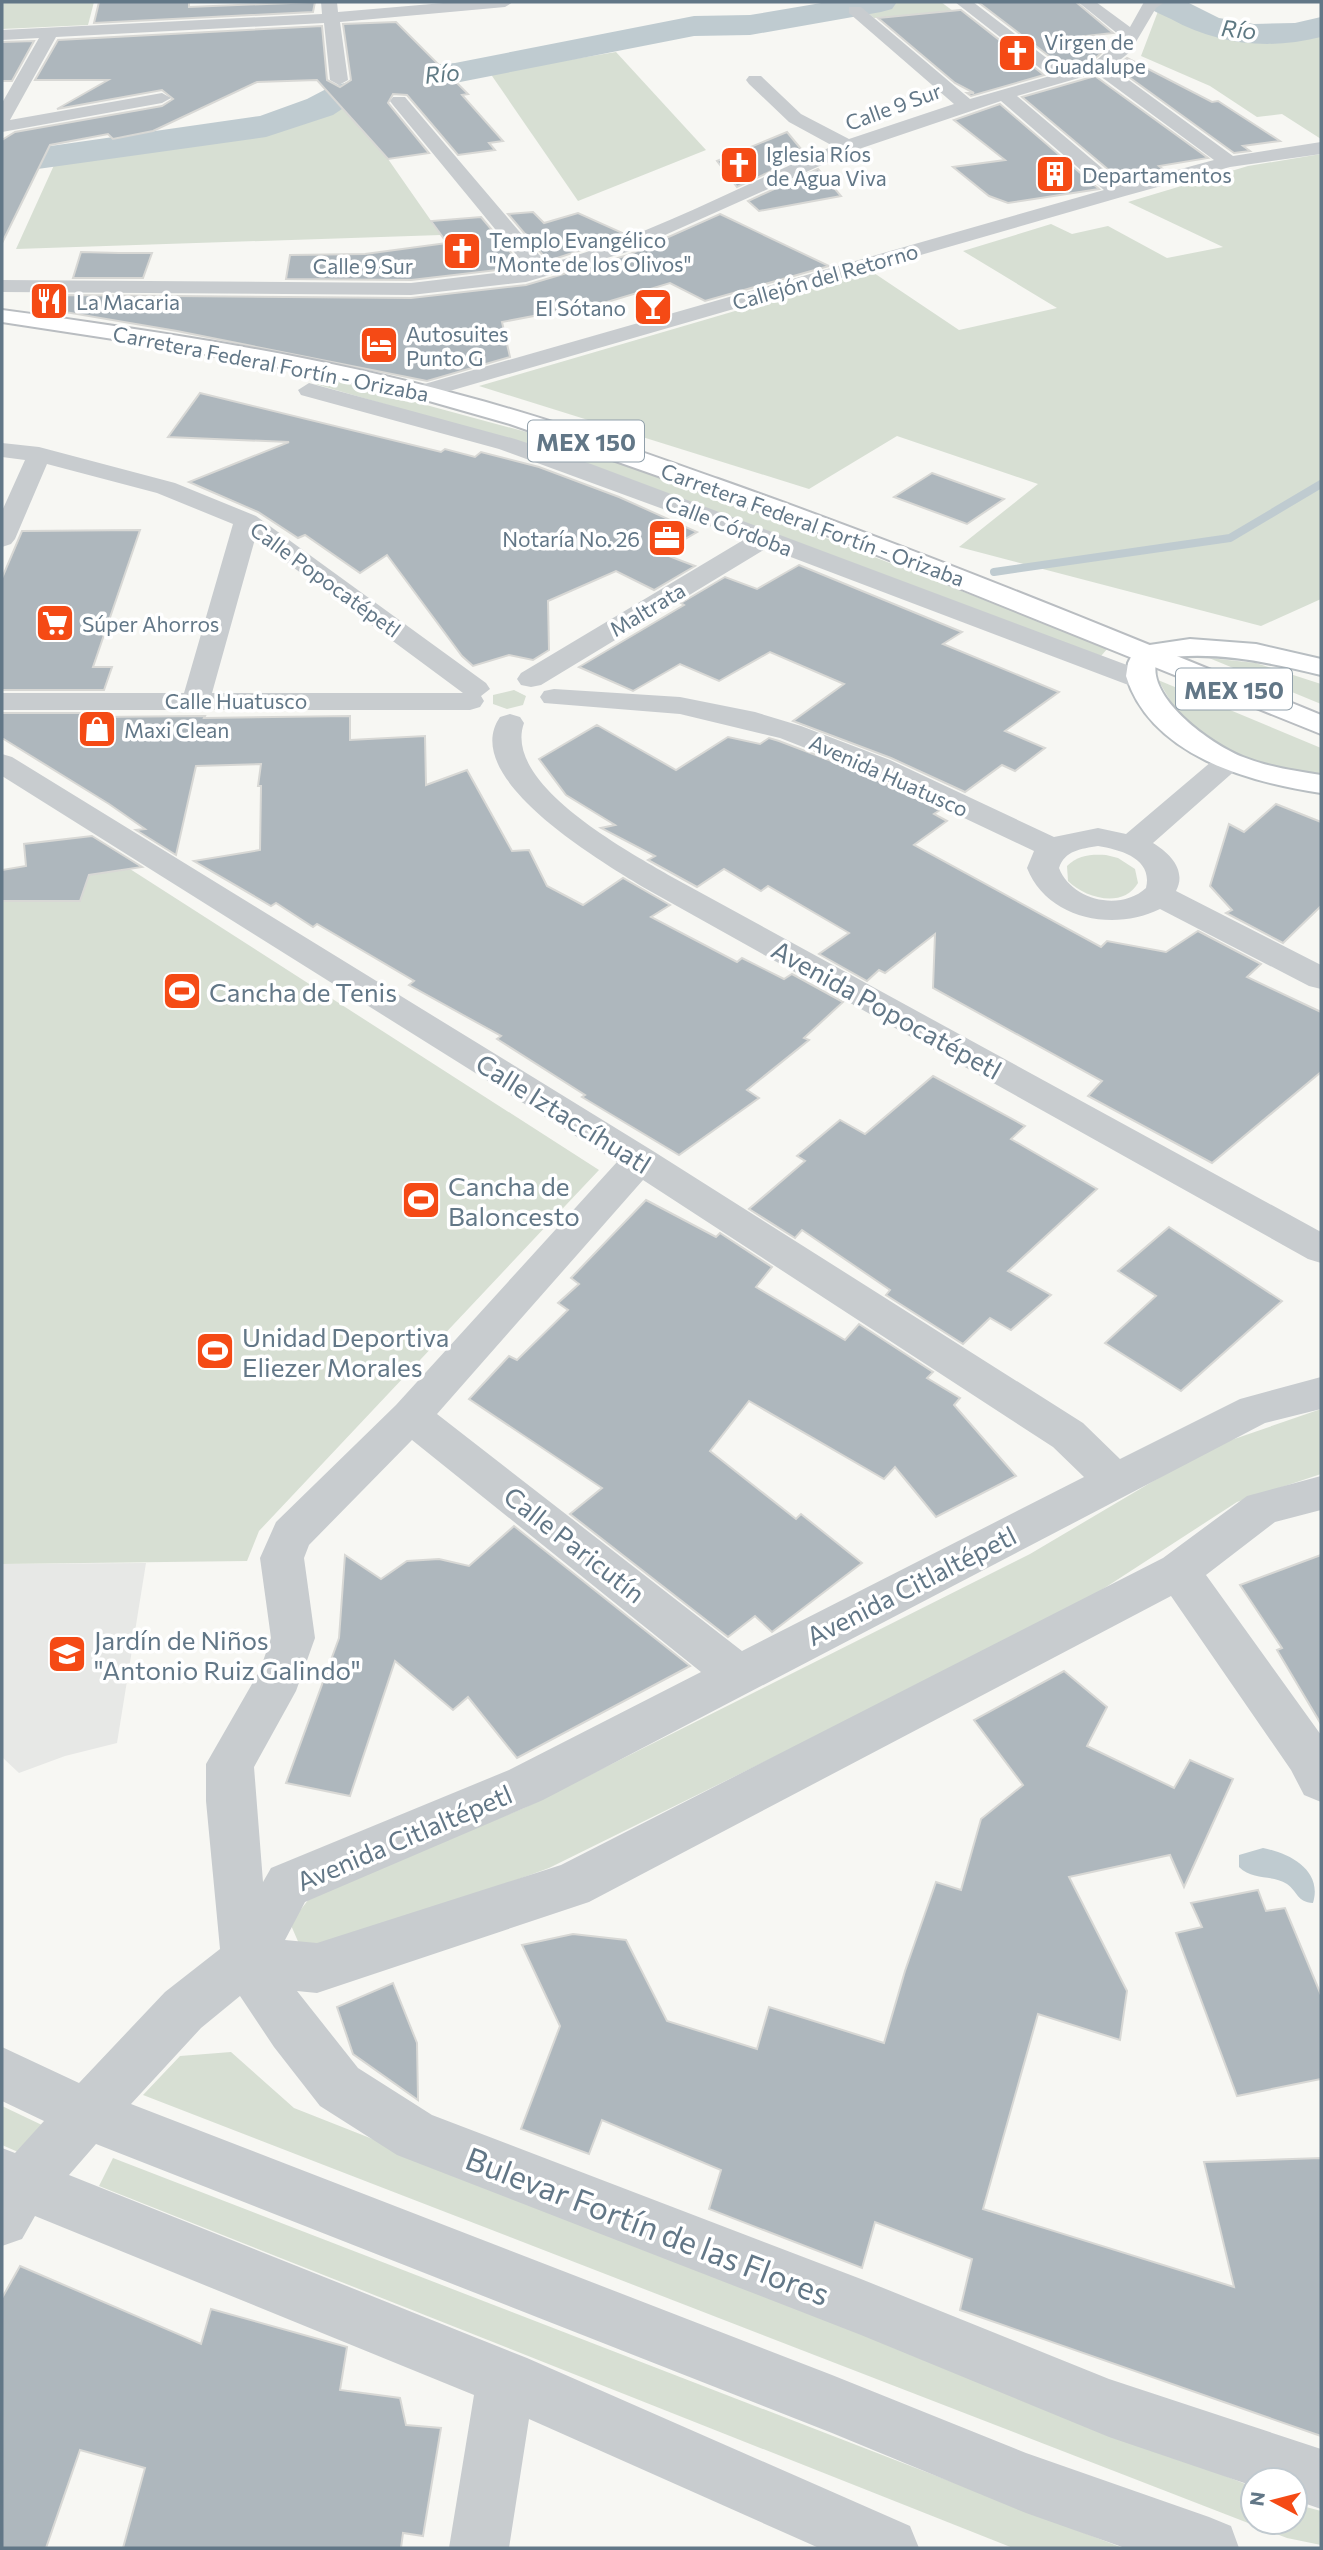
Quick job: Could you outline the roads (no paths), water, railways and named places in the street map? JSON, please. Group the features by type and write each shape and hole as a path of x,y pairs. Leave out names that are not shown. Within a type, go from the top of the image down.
{"main road":[{"name":"Carretera Federal Fortín - Orizaba","path":"2,316 200,346 422,392 562,433 821,522 1144,667 1321,726"},
{"path":"1321,667 1269,653 1179,646 1144,667 1161,711 1185,733 1228,762 1321,784"}],"street":[{"path":"2,34 329,10 505,2"},
{"path":"963,2 1063,78"},
{"path":"1086,2 1132,37"},
{"name":"Calle 9 Sur","path":"2,286 411,289 468,285 542,272 594,256 681,221 848,146 965,104 1099,67 1118,57 1128,47 1154,3"},
{"path":"329,10 339,80"},
{"path":"855,10 965,104"},
{"path":"2,118 51,32"},
{"path":"1099,67 1229,162"},
{"path":"755,80 794,118 848,146"},
{"path":"1003,94 1118,192"},
{"path":"2,127 162,98"},
{"path":"399,101 542,272"},
{"name":"Callejón del Retorno","path":"422,392 1118,192 1229,162 1321,148"},
{"name":"Calle Córdoba","path":"310,390 570,464 763,539 1144,667"},
{"name":"Calle Popocatépetl","path":"2,450 38,454 166,488 247,521 496,685"},
{"path":"2,539 38,454"},
{"path":"197,700 247,521"},
{"name":"Maltrata","path":"496,685 763,539"},
{"path":"496,685 548,686 554,697 546,712 537,718 510,723 478,714 496,685"},
{"name":"Calle Huatusco","path":"2,702 197,700 496,685"},
{"name":"Avenida Huatusco","path":"554,697 628,700 698,708 766,725 833,746 1053,848"},
{"name":"Avenida Popocatépetl","path":"510,723 504,741 511,763 533,792 592,843 1321,1249"},
{"path":"1132,845 1228,762"},
{"name":"Calle Iztaccíhuatl","path":"2,763 640,1160 1068,1435 1114,1480"},
{"path":"1081,838 1116,839 1132,845 1147,853 1163,874 1163,885 1157,895 1146,904 1110,911 1070,902 1055,893 1045,881 1042,869 1044,858 1053,848 1081,838"},
{"path":"1157,895 1321,978"},
{"path":"246,1960 230,1764 280,1677 293,1638 282,1558 291,1535 410,1416 640,1160"},
{"name":"Avenida Citlaltépetl","path":"246,1960 288,1885 526,1785 1254,1410 1321,1393"},
{"name":"Calle Paricutín","path":"410,1416 738,1675"},
{"path":"888,2548 506,2379 9,2193 183,2010 246,1960 317,1968 572,1885 1178,1571 1262,1508 1321,1493"},
{"path":"1178,1571 1308,1755 1321,1780"},
{"name":"Bulevar Fortín de las Flores","path":"246,1960 292,2029 339,2087 416,2136 861,2307 1109,2408 1321,2479"},
{"path":"2,2073 87,2113 820,2399 1026,2483 1209,2548"},
{"path":"479,2548 506,2379"}],"waterway":[{"name":"Río","path":"9,162 266,126 320,107 342,94 403,77 455,73 694,26 750,25 881,2"},
{"name":"Río","path":"1160,2 1207,25 1240,33 1282,34 1321,27"},
{"path":"994,572 1230,538 1321,484"}],"place":[{"name":"Virgen de Guadalupe","path":"1017,53"},
{"name":"Iglesia Ríos de Agua Viva","path":"739,165"},
{"name":"Departamentos","path":"1055,174"},
{"name":"Templo Evangélico \"Monte de los Olivos\"","path":"462,251"},
{"name":"La Macaria","path":"49,301"},
{"name":"El Sótano","path":"653,307"},
{"name":"Autosuites Punto G","path":"379,345"},
{"name":"Notaría No. 26","path":"667,538"},
{"name":"Súper Ahorros","path":"55,623"},
{"name":"Maxi Clean","path":"97,729"},
{"name":"Cancha de Tenis","path":"182,991"},
{"name":"Cancha de Baloncesto","path":"421,1200"},
{"name":"Unidad Deportiva Eliezer Morales","path":"215,1351"},
{"name":"Jardín de Niños \"Antonio Ruiz Galindo\"","path":"67,1654"}]}
